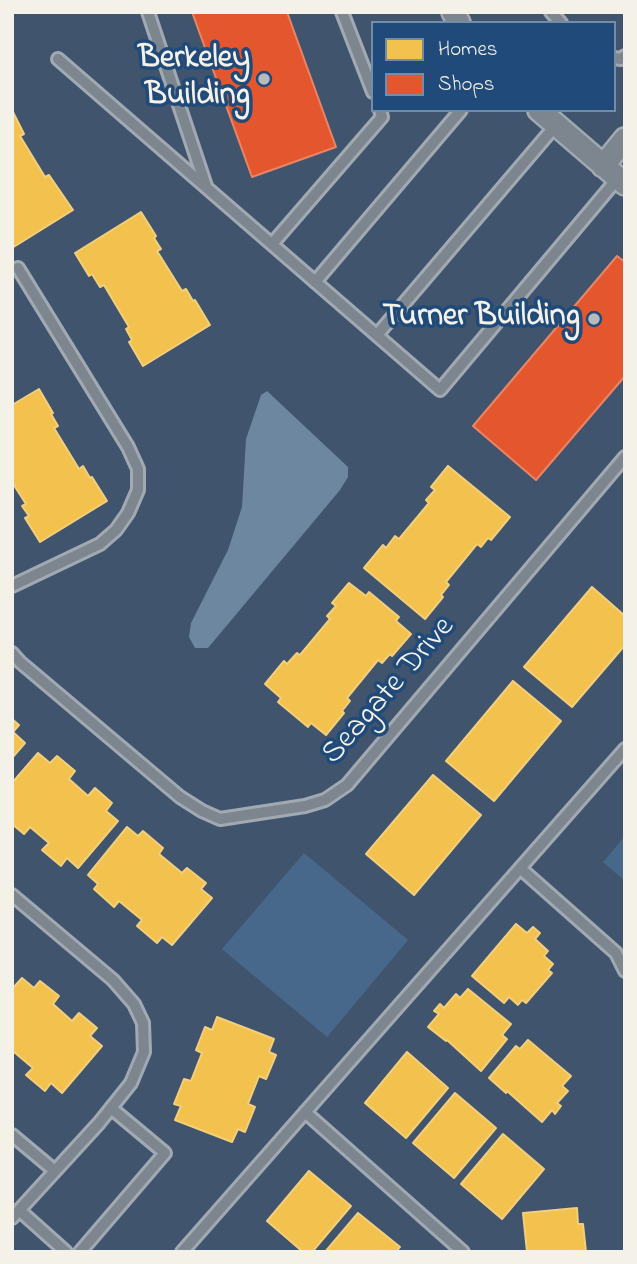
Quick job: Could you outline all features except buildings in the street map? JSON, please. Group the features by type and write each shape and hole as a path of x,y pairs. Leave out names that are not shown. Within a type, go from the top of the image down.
{"street":[{"path":"541,112 615,176 625,139"}],"lane":[{"path":"148,12 207,188"},
{"path":"342,12 371,87"},
{"path":"58,59 440,390 615,176"},
{"path":"272,244 382,117 381,112"},
{"path":"315,282 459,112"},
{"path":"377,335 556,125"},
{"path":"12,586 100,544 116,530 128,513 138,490 138,469 128,447 18,268"},
{"name":"Seagate Drive","path":"12,653 180,797 202,811 220,819 305,806 325,800 347,785 625,457"},
{"path":"182,1252 625,749"},
{"path":"520,868 616,953 625,971"},
{"path":"12,895 113,981 134,1004 143,1023 144,1052 131,1083 16,1214 66,1252"},
{"path":"80,1252 165,1153 111,1108"},
{"path":"305,1112 463,1252"},
{"path":"12,1135 55,1171"}],"shaded area":[{"path":"267,391 348,467 348,477 208,648 195,648 189,637 191,623 228,550 242,507 246,439 261,395"},
{"path":"625,836 625,881 603,862"},
{"path":"304,853 408,940 327,1037 222,949"}],"place":[{"name":"Berkeley Building","path":"264,79"},
{"name":"Turner Building","path":"594,319"}]}
